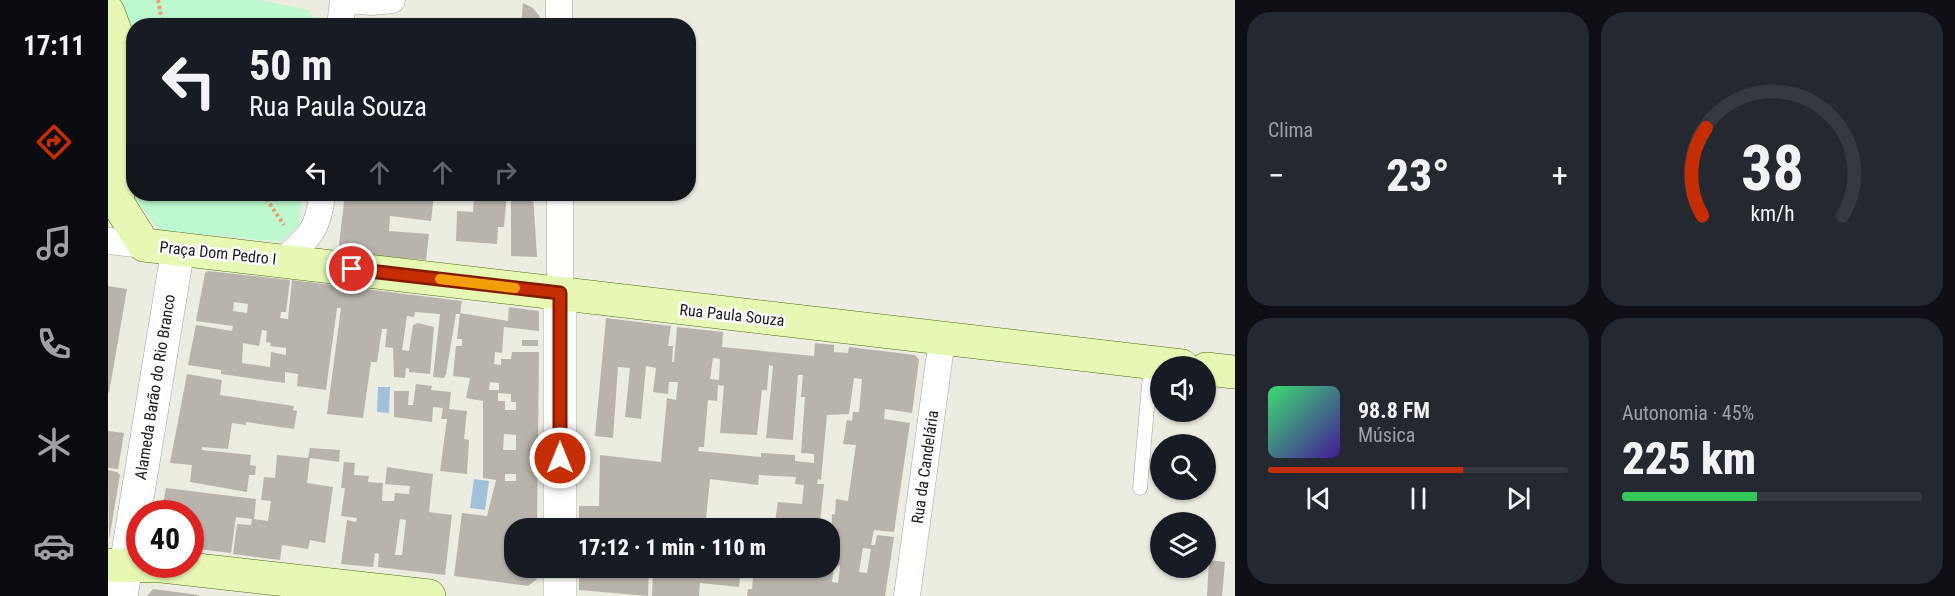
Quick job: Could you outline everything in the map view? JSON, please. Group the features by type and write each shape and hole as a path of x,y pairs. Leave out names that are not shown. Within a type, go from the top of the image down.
{"main road":[{"name":"Praça Dom Pedro I","path":"108,12 118,39 124,78 124,134 112,209 144,245 178,249 295,250"},
{"name":"Rua Paula Souza","path":"295,250 585,298 1150,362"},
{"path":"1216,370 1235,372"},
{"path":"118,576 162,566 429,596"}],"street":[{"path":"341,18 343,0"},
{"path":"348,0 392,0"},
{"path":"559,0 559,18"},
{"path":"295,250 320,217 321,201"},
{"path":"560,201 560,518"},
{"name":"Praça Dom Pedro I","path":"108,241 144,245"},
{"name":"Alameda Barão do Rio Branco","path":"118,576 178,249"},
{"name":"Rua da Candelária","path":"907,596 942,339"},
{"path":"560,578 560,596"}],"lane":[{"path":"1140,488 1154,422"}],"path":[{"path":"158,0 161,18"},
{"path":"268,201 293,239 295,250"}],"green space":[{"path":"108,0 261,0 309,10 313,18 126,18 126,199 108,197"},
{"path":"137,201 301,201 299,226 281,242 159,230"}],"water":[{"path":"378,387 390,387 389,413 377,412"},
{"path":"474,479 489,481 485,510 470,508"}],"building":[{"path":"523,3 533,8 540,17 540,18 522,18"},
{"path":"344,201 433,201 431,221 390,216 389,231 429,234 426,260 338,253"},
{"path":"474,201 506,201 504,227 498,227 497,244 456,241 457,211 473,212"},
{"path":"511,201 533,201 537,257 511,256"},
{"path":"208,271 290,280 286,312 281,312 280,318 288,319 292,280 462,301 460,314 456,314 446,374 444,378 433,377 440,314 415,312 414,317 407,316 402,350 409,351 413,325 418,323 434,327 430,374 409,372 406,368 405,378 394,377 393,348 385,347 387,329 382,329 377,362 371,362 363,418 327,414 341,308 337,308 326,390 297,386 298,374 285,372 285,383 221,374 221,370 188,365 196,325 232,331 233,326 196,321 205,273","holes":["234,302 248,304 247,313 233,311","262,330 267,331 266,342 271,343 270,346 286,348 286,355 271,352 270,367 242,363 243,343 259,346"]},
{"path":"108,286 127,289 109,393 108,392"},
{"path":"509,307 539,311 539,331 504,327 502,353 495,352 494,364 501,365 501,359 511,359 512,352 539,352 537,518 504,518 504,578 537,578 528,586 454,576 462,513 487,516 496,480 483,478 483,401 466,398 470,378 453,376 456,346 462,346 462,339 457,339 460,313 508,321","holes":["490,382 499,383 499,390 489,390","498,393 511,394 511,402 516,402 516,410 505,410 505,401 498,401","504,434 516,435 516,450 503,450","505,474 516,474 516,481 505,481"]},
{"path":"606,318 671,326 668,346 673,346 672,362 674,362 677,327 723,332 722,347 814,356 815,343 834,345 834,352 848,353 849,347 915,355 919,360 912,413 885,409 884,419 910,423 894,532 874,530 871,545 875,545 877,535 894,537 885,596 747,596 748,589 752,589 753,578 832,578 832,582 838,583 840,578 840,518 832,518 832,514 835,515 836,499 848,501 856,445 843,444 847,420 852,421 853,412 859,412 862,379 854,378 849,414 827,415 821,480 818,479 817,484 824,484 821,518 776,518 778,502 802,504 804,485 795,484 796,477 759,475 758,485 710,479 706,518 579,518 579,506 599,506 600,455 661,462 667,398 676,400 678,382 669,382 668,394 653,392 656,368 646,366 641,419 625,417 630,368 618,367 613,438 595,436","holes":["713,358 720,359 719,380 710,379","769,365 773,366 766,438 793,440 798,375 803,375 801,397 805,397 801,453 814,454 814,463 795,461 795,455 761,453 761,457 698,451 699,447 704,447 708,400 717,401 718,385 724,386 720,433 757,435 762,390 767,390","863,548 871,549 867,573 859,572"]},
{"path":"522,340 538,340 538,346 522,346"},
{"path":"187,374 222,380 220,395 294,406 293,410 297,411 294,429 246,422 246,425 232,423 228,449 202,447 202,450 251,455 250,465 256,466 255,475 249,475 247,492 190,482 192,465 170,463"},
{"path":"416,384 432,386 431,390 451,392 449,409 467,411 464,439 469,440 467,474 440,471 447,419 441,419 443,408 433,407 432,422 394,417 394,391 409,391 408,405 413,405"},
{"path":"108,431 124,433 118,469 108,468"},
{"path":"310,448 340,450 339,462 310,458 307,483 333,487 325,543 310,540 308,549 282,545 280,560 233,554 237,524 251,525 252,519 236,517 231,553 204,550 204,500 164,500 166,488 256,499 254,519 268,521 271,501 261,500 264,477 275,478 277,455 308,458"},
{"path":"344,462 355,463 354,475 369,476 368,482 383,483 382,501 394,501 395,493 409,494 410,486 385,484 387,467 433,474 429,512 452,515 445,575 378,567 379,554 375,553 373,567 341,564 347,520 356,522 357,518 341,516 345,488 341,488","holes":["400,519 406,520 402,555 395,555"]},
{"path":"108,470 120,475 109,540"},
{"path":"1216,561 1225,562 1222,596 1207,596 1208,578 1216,578"},
{"path":"579,578 649,578 648,596 579,590"},
{"path":"653,578 740,578 739,587 700,583 699,596 652,596"},
{"path":"153,589 199,595 199,596 147,596"}],"slow traffic":[{"path":"440,279 515,288"}],"route":[{"path":"352,269 560,293 560,458"}]}
